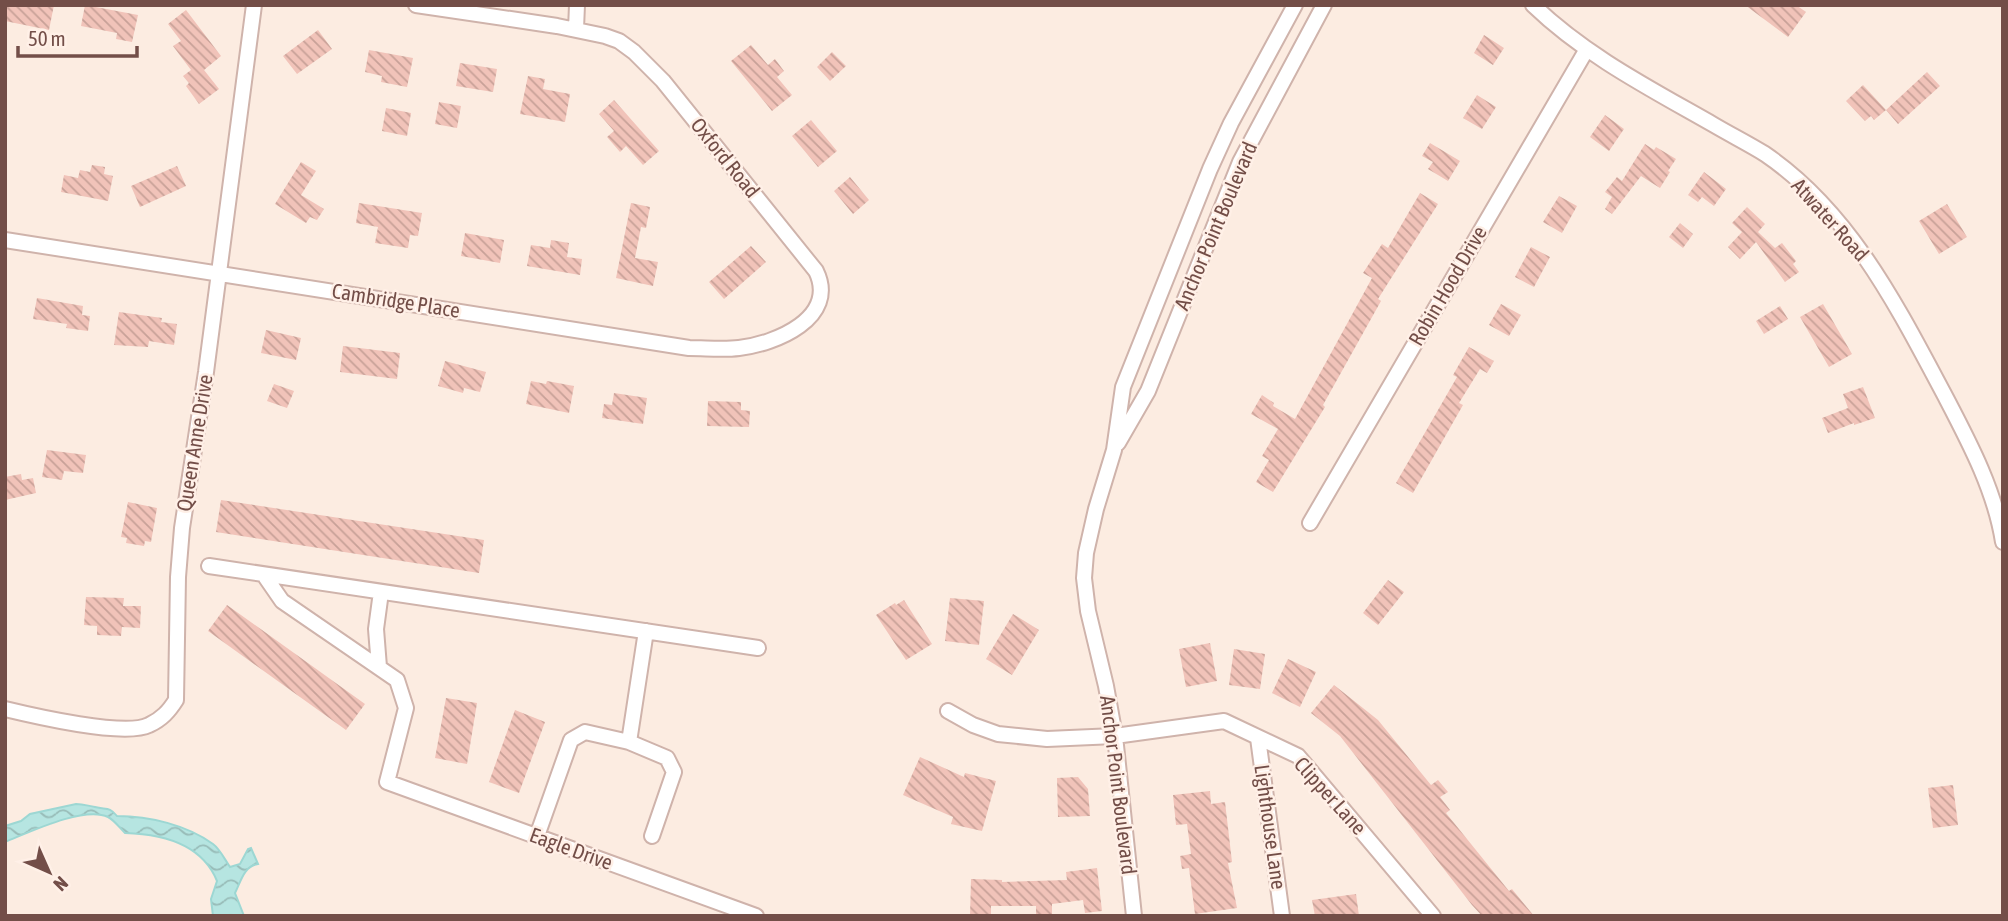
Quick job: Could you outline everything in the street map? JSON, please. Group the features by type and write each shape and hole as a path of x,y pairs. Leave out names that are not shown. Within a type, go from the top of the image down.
{"street":[{"name":"Queen Anne Drive","path":"5,709 105,728 146,727 168,713 176,700 178,577 182,528 206,372 254,5"},
{"path":"416,5 576,29 577,5"},
{"name":"Anchor Point Boulevard","path":"1134,916 1115,736 1088,611 1084,578 1086,553 1114,450 1123,387 1174,256 1231,122 1295,5"},
{"name":"Anchor Point Boulevard","path":"1114,450 1147,391 1240,162 1324,5"},
{"name":"Atwater Road","path":"1533,5 1587,49 1621,72 1764,154 1810,191 1857,246 1898,307 1968,440 1991,495 2003,542"},
{"name":"Oxford Road","path":"576,29 606,36 634,52 663,81 816,271 820,279 821,295 817,307 804,322 785,334"},
{"name":"Robin Hood Drive","path":"1310,523 1587,49"},
{"name":"Cambridge Place","path":"5,240 689,348 738,348 785,334"},
{"path":"209,566 758,648"},
{"path":"264,575 282,601 379,667"},
{"path":"379,667 376,629 381,592"},
{"path":"629,742 646,631"},
{"name":"Eagle Drive","path":"379,667 397,680 406,708 387,782 756,916"},
{"name":"Clipper Lane","path":"948,711 973,725 999,734 1047,739 1115,736 1224,721 1297,756 1433,916"},
{"path":"537,836 571,740 585,732 629,742 667,758 674,772 652,836"},
{"name":"Lighthouse Lane","path":"1258,738 1282,916"}],"water":[{"path":"76,804 107,809 117,816 167,823 192,832 216,846 230,867 240,864 251,848 258,864 246,871 235,893 244,916 213,916 211,899 217,881 202,858 166,839 125,833 108,817 71,817 5,842 5,826 21,821 30,814"}],"building":[{"path":"5,5 54,5 49,30 5,21"},
{"path":"85,5 138,15 132,42 116,39 117,33 81,26"},
{"path":"1745,5 1796,5 1806,12 1788,37"},
{"path":"186,10 221,56 204,70 219,89 199,104 186,86 189,83 183,76 191,70 173,46 181,41 168,24"},
{"path":"318,30 332,49 297,74 283,56"},
{"path":"1484,35 1504,48 1493,65 1474,53"},
{"path":"751,45 768,65 775,59 784,71 777,77 792,95 772,111 731,61"},
{"path":"369,50 413,58 407,87 381,82 382,76 365,72"},
{"path":"832,52 846,66 830,81 817,67"},
{"path":"460,63 497,69 493,92 456,86"},
{"path":"1927,72 1940,86 1898,124 1886,110"},
{"path":"528,76 545,79 543,89 570,94 565,122 520,114"},
{"path":"1863,85 1886,110 1874,120 1871,116 1865,121 1846,101"},
{"path":"1477,95 1496,107 1482,129 1463,118"},
{"path":"614,100 659,151 643,165 626,146 620,152 607,137 614,131 599,114"},
{"path":"439,102 461,106 457,128 435,124"},
{"path":"386,108 411,113 407,136 382,131"},
{"path":"1605,115 1624,129 1609,151 1590,137"},
{"path":"811,120 837,151 818,167 792,136"},
{"path":"1430,143 1460,161 1448,181 1428,169 1433,162 1422,156"},
{"path":"1645,144 1676,159 1668,171 1670,172 1660,188 1641,176 1612,214 1605,209 1612,197 1605,192 1617,177 1622,181"},
{"path":"301,162 316,171 301,195 324,209 317,220 310,217 306,223 275,204"},
{"path":"92,165 105,167 104,174 113,176 108,201 61,192 64,175 78,178 80,170 90,172"},
{"path":"177,166 186,186 140,207 131,186"},
{"path":"1704,172 1726,189 1714,206 1702,197 1698,202 1688,195"},
{"path":"850,177 869,200 853,214 834,191"},
{"path":"1420,193 1438,204 1378,299 1381,301 1323,405 1325,407 1273,492 1256,482 1269,460 1262,456 1278,429 1251,414 1262,395 1274,403 1273,406 1295,419 1372,278 1363,273 1382,244 1388,248"},
{"path":"1559,196 1577,206 1562,233 1543,222"},
{"path":"359,203 422,213 418,236 410,235 408,248 375,243 378,227 356,223"},
{"path":"631,203 650,207 646,228 641,227 635,258 658,262 653,286 616,278"},
{"path":"1947,204 1967,237 1939,254 1919,221"},
{"path":"1747,207 1765,224 1758,232 1775,248 1782,243 1796,261 1793,264 1799,272 1785,282 1756,242 1740,259 1728,247 1742,232 1732,223"},
{"path":"1680,223 1693,234 1683,248 1669,237"},
{"path":"465,233 504,240 500,263 461,256"},
{"path":"551,240 569,243 567,257 582,259 580,275 527,266 531,245 550,248"},
{"path":"751,246 766,262 724,299 709,282"},
{"path":"1531,247 1550,257 1534,287 1515,277"},
{"path":"37,298 83,306 82,315 90,316 88,331 66,328 67,324 33,319"},
{"path":"1501,304 1521,315 1509,336 1489,325"},
{"path":"1823,304 1852,354 1829,367 1800,317"},
{"path":"1780,306 1788,319 1764,334 1756,321"},
{"path":"119,312 162,318 161,322 177,324 174,345 149,341 148,347 114,345"},
{"path":"266,330 301,338 296,360 261,353"},
{"path":"343,346 400,353 397,379 340,372"},
{"path":"1469,347 1494,361 1487,373 1480,369 1459,403 1463,405 1413,493 1396,483 1457,377 1453,375"},
{"path":"445,361 486,372 480,392 464,388 463,393 438,386"},
{"path":"531,381 574,386 569,413 526,404"},
{"path":"274,384 294,391 287,408 267,401"},
{"path":"1863,387 1875,418 1828,433 1822,418 1848,408 1843,394"},
{"path":"614,393 647,398 643,424 602,418 604,404 612,405"},
{"path":"708,401 741,402 741,410 750,411 749,427 707,426"},
{"path":"47,450 86,455 83,473 64,471 62,480 42,477"},
{"path":"21,474 22,480 33,478 36,493 5,500 5,477"},
{"path":"221,500 484,540 479,573 216,532"},
{"path":"128,502 157,508 151,542 145,541 144,546 126,543 127,538 121,537"},
{"path":"1388,580 1404,592 1378,625 1363,613"},
{"path":"86,597 124,598 123,606 141,606 140,628 122,627 121,636 97,635 97,626 84,625"},
{"path":"950,598 984,601 979,645 945,641"},
{"path":"904,600 932,644 906,660 876,615"},
{"path":"227,605 365,704 346,730 208,631"},
{"path":"1013,614 1039,630 1012,675 986,659"},
{"path":"1210,643 1217,681 1186,687 1179,649"},
{"path":"1234,649 1265,654 1260,689 1229,685"},
{"path":"1288,659 1316,672 1300,707 1272,693"},
{"path":"1334,685 1378,720 1431,785 1438,780 1448,792 1440,797 1450,810 1446,813 1509,891 1512,889 1534,916 1482,916 1472,905 1340,736 1311,713"},
{"path":"446,698 477,703 467,764 435,758"},
{"path":"515,710 545,722 519,793 489,782"},
{"path":"920,757 964,777 965,773 996,781 982,831 951,824 953,817 903,795"},
{"path":"1078,777 1088,789 1090,816 1058,817 1057,778"},
{"path":"1953,785 1958,825 1933,828 1928,788"},
{"path":"1210,791 1211,804 1225,802 1232,862 1228,863 1237,908 1195,914 1189,868 1182,869 1180,856 1191,854 1187,824 1176,825 1173,795"},
{"path":"1097,868 1102,911 1085,913 1083,900 1052,904 1052,916 1036,916 1036,906 991,906 991,916 970,916 971,879 1002,882 1067,880 1066,872"},
{"path":"1356,894 1359,916 1315,916 1312,900"}]}
